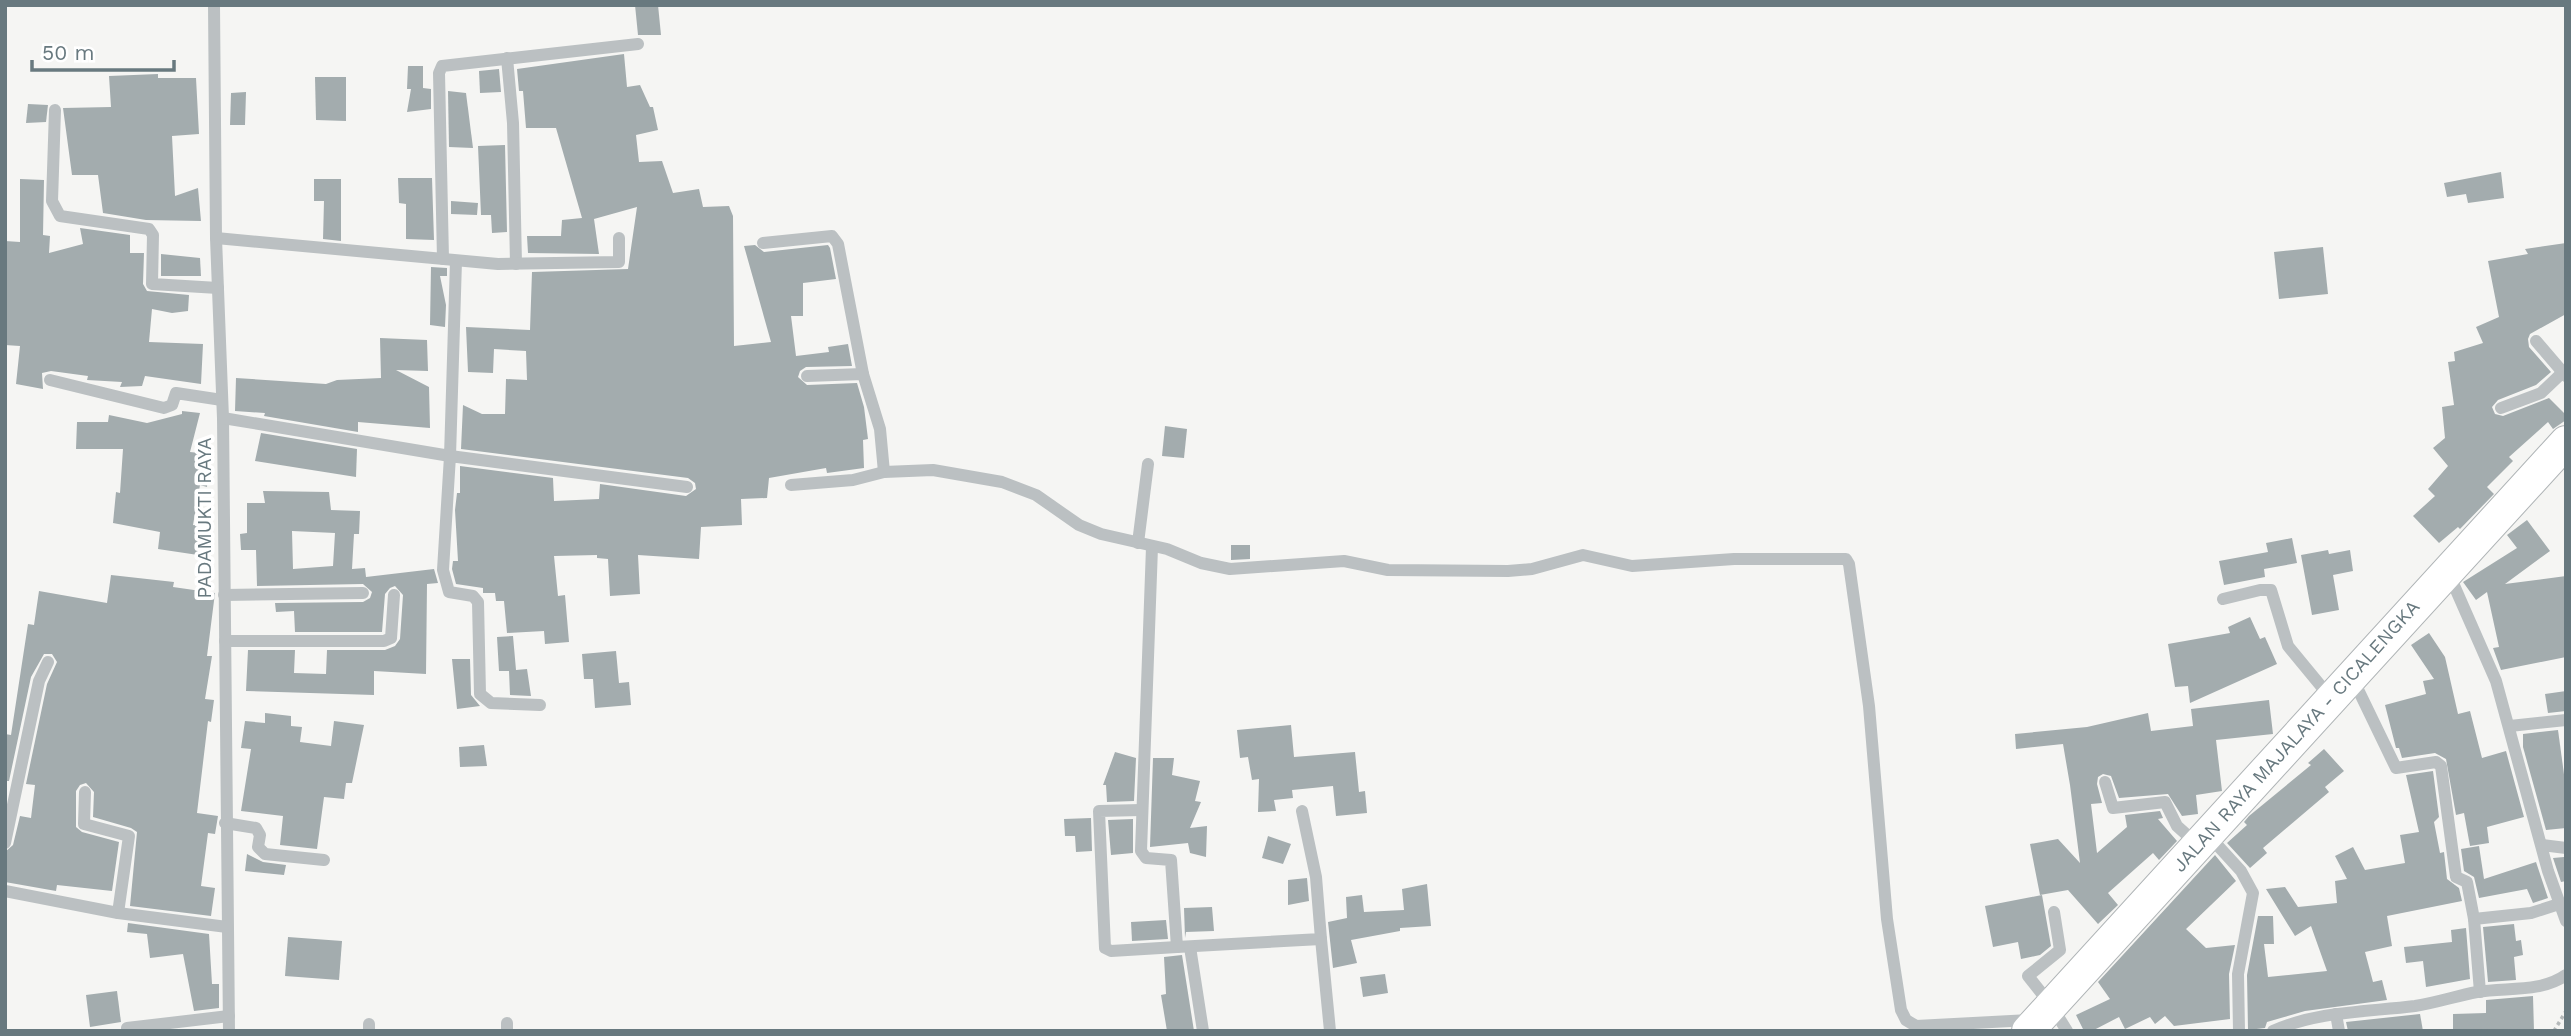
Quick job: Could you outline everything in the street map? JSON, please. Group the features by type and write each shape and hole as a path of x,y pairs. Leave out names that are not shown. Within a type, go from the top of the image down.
{"main road":[{"name":"JALAN RAYA MAJALAYA - CICALENGKA","path":"2046,1021 2202,838 2566,442"}],"street":[{"name":"PADAMUKTI RAYA","path":"214,5 216,238 223,418 229,1031"},
{"path":"540,705 491,703 480,694 478,602 472,596 449,592 443,570 450,456 449,260 439,69 447,64 638,44"},
{"path":"507,58 513,123 516,264"},
{"path":"55,110 52,201 60,216 149,229 153,235 152,284 218,288"},
{"path":"763,243 832,236 838,244 863,374 880,429 884,472"},
{"path":"216,238 516,264 619,262 619,238"},
{"path":"2501,408 2541,393 2564,374 2536,341"},
{"path":"807,376 863,374"},
{"path":"50,380 164,408 172,405 176,393 222,400"},
{"path":"223,418 450,456 687,487"},
{"path":"1138,543 1148,464"},
{"path":"792,485 853,480 884,472 933,470 1017,486 1036,495 1079,525 1101,534 1230,569 1344,561 1388,570 1517,570 1583,555 1632,566 1734,559 1846,559 1849,564 1866,681 1887,919 1901,1010 1906,1020 1916,1026 2046,1021 2028,976 2060,950 2054,912"},
{"path":"1152,547 1141,810 1142,855 1171,860 1183,947 1203,1031"},
{"path":"2443,575 2489,660 2566,921"},
{"path":"2223,599 2260,590 2272,590 2288,646 2330,697"},
{"path":"224,595 363,593"},
{"path":"225,640 389,640 394,632 394,595"},
{"path":"5,843 39,681 48,662"},
{"path":"2351,674 2396,768 2437,762 2441,766 2456,877 2467,882 2474,919 2480,992"},
{"path":"2510,726 2566,720"},
{"path":"2105,782 2113,808 2163,802 2177,826 2202,838 2241,871 2252,893 2238,974 2239,1031"},
{"path":"85,792 84,824 129,836 118,913"},
{"path":"1141,810 1099,811 1105,948 1111,951 1259,940 1321,939"},
{"path":"1302,811 1316,877 1330,1031"},
{"path":"225,823 256,828 260,835 258,848 265,854 324,860"},
{"path":"2542,845 2566,848"},
{"path":"5,891 118,913 227,927"},
{"path":"2474,919 2530,914 2559,904"},
{"path":"2273,1031 2336,1014 2418,1005 2480,992 2528,988 2551,983 2566,975"},
{"path":"2336,1014 2339,1031"},
{"path":"127,1028 229,1017"}],"path":[{"path":"2554,1031 2566,1011"}],"building":[{"path":"635,5 658,5 661,35 638,35"},
{"path":"624,54 627,87 640,85 650,107 653,107 658,130 636,135 639,162 662,161 673,193 699,189 703,207 729,206 733,216 734,346 771,342 744,246 755,245 764,252 828,245 830,248 836,279 803,283 803,316 791,316 796,356 829,352 828,347 848,344 852,366 806,367 800,371 798,377 807,385 857,383 864,407 868,439 863,440 864,468 827,473 826,468 769,478 767,498 741,499 742,525 701,527 699,559 638,555 640,594 610,596 608,559 597,558 597,555 554,556 558,596 565,595 569,642 545,644 544,631 507,633 504,601 496,601 495,593 483,593 483,588 456,584 452,569 453,561 458,561 455,510 457,493 460,493 460,466 553,478 554,501 599,499 600,484 686,496 696,489 695,483 688,478 461,449 463,405 482,414 505,414 506,379 527,380 526,351 494,349 493,373 468,372 466,327 530,330 532,272 628,269 637,207 594,219 599,254 528,253 527,236 561,236 562,220 582,218 556,128 526,128 523,91 519,91 517,69"},
{"path":"408,66 423,66 423,88 431,89 431,109 407,112 411,89 407,89"},
{"path":"499,69 501,92 480,93 479,71"},
{"path":"158,74 158,78 196,78 199,134 172,136 175,196 198,188 201,221 146,220 103,213 98,175 72,175 63,108 111,107 109,76"},
{"path":"315,77 346,77 346,121 316,120"},
{"path":"448,91 466,93 473,148 449,147"},
{"path":"246,92 245,125 230,125 231,93"},
{"path":"28,104 48,105 46,122 26,123"},
{"path":"505,145 507,232 492,233 491,215 481,215 478,146"},
{"path":"2501,172 2504,198 2468,203 2466,194 2447,197 2444,183"},
{"path":"398,178 432,178 434,240 406,239 406,204 399,203"},
{"path":"20,179 44,180 43,235 50,236 49,253 83,244 80,228 130,235 130,253 144,253 143,284 147,291 189,295 188,311 172,313 152,309 149,342 203,344 201,384 145,376 142,386 120,387 122,382 87,380 88,376 51,371 42,373 43,389 16,384 20,346 5,345 5,241 20,242"},
{"path":"314,179 341,179 341,241 323,239 324,201 314,201"},
{"path":"451,201 478,203 477,215 451,214"},
{"path":"2566,243 2566,314 2530,334 2528,339 2529,347 2551,372 2536,385 2498,400 2492,407 2495,414 2503,416 2549,398 2566,415 2566,420 2553,429 2548,422 2509,457 2513,461 2487,487 2494,494 2460,529 2458,527 2439,543 2413,516 2435,496 2428,489 2448,466 2433,448 2445,438 2442,407 2454,405 2448,362 2455,361 2454,352 2483,343 2476,327 2499,317 2488,261 2528,254 2525,249"},
{"path":"2323,247 2328,294 2279,299 2274,252"},
{"path":"161,254 200,258 201,276 161,276"},
{"path":"431,267 447,268 447,276 440,276 446,305 445,327 430,325"},
{"path":"380,338 427,340 428,371 396,370 429,387 430,428 358,422 358,432 264,416 265,413 235,411 236,378 326,384 337,380 381,378"},
{"path":"182,411 200,413 190,452 209,454 207,487 200,485 193,525 202,526 198,555 158,549 160,532 113,523 116,492 120,493 123,449 76,449 77,422 108,422 109,415 147,423 182,414"},
{"path":"1165,426 1187,429 1184,458 1162,456"},
{"path":"261,433 357,449 356,477 255,461"},
{"path":"263,491 329,492 331,510 360,511 359,534 354,534 352,569 365,568 366,577 434,569 438,583 427,584 426,674 374,671 374,695 246,691 248,650 295,650 294,673 326,674 327,650 385,650 395,646 400,639 403,595 395,586 385,594 382,632 295,632 294,611 276,612 275,603 363,602 370,598 372,592 363,584 257,586 256,550 241,550 240,534 247,533 247,503 265,503","holes":["292,531 335,533 333,566 293,569"]},
{"path":"2527,520 2550,551 2505,584 2566,576 2566,657 2501,670 2493,648 2499,647 2487,592 2476,600 2463,582 2517,548 2507,535"},
{"path":"2292,538 2297,563 2264,569 2265,577 2224,585 2219,561 2268,552 2266,543"},
{"path":"1231,545 1250,545 1250,559 1231,560"},
{"path":"2328,550 2329,554 2350,550 2353,571 2333,575 2339,610 2312,615 2301,555"},
{"path":"111,575 174,582 173,587 215,593 207,656 212,656 205,699 214,700 211,722 208,721 197,813 218,816 215,834 208,833 201,886 215,888 211,916 130,906 137,832 93,817 94,792 86,783 80,785 76,791 76,827 82,832 119,842 112,891 57,885 56,891 5,882 5,852 13,845 20,816 31,818 35,785 26,784 47,684 57,662 52,654 44,654 31,677 9,781 5,781 5,734 11,735 28,624 34,625 39,591 107,603"},
{"path":"2250,617 2260,639 2265,637 2277,664 2190,703 2188,686 2175,687 2168,644 2230,633 2228,627"},
{"path":"2429,633 2445,657 2458,714 2470,711 2482,758 2506,751 2524,817 2487,827 2489,843 2470,846 2464,813 2456,815 2446,759 2435,753 2402,758 2399,748 2396,748 2385,705 2426,694 2423,681 2434,679 2411,645"},
{"path":"513,636 516,670 527,669 531,696 510,695 509,671 499,671 497,637"},
{"path":"616,651 619,683 629,682 631,705 595,708 593,679 584,679 582,654"},
{"path":"452,659 470,659 471,695 480,706 457,709"},
{"path":"2566,691 2566,711 2548,713 2545,694"},
{"path":"2269,700 2273,734 2216,740 2222,791 2196,795 2198,814 2182,816 2168,794 2119,798 2111,776 2103,774 2098,777 2102,803 2091,804 2097,853 2127,827 2125,815 2160,811 2163,818 2158,819 2177,841 2159,860 2153,853 2108,893 2118,905 2098,924 2068,890 2040,895 2030,844 2058,839 2080,863 2070,785 2063,744 2016,749 2015,734 2087,727 2148,713 2151,731 2193,726 2191,709"},
{"path":"265,713 291,716 291,726 302,727 300,742 331,746 334,721 364,725 352,783 346,783 344,799 324,797 317,849 280,845 283,816 241,811 251,749 241,748 245,721 265,723"},
{"path":"1291,725 1294,757 1355,752 1359,792 1365,791 1367,813 1336,816 1333,786 1292,790 1293,798 1274,800 1276,811 1258,812 1259,779 1252,780 1248,757 1240,758 1237,730"},
{"path":"2558,730 2566,789 2566,828 2546,830 2523,747 2523,734"},
{"path":"484,745 487,766 460,767 459,747"},
{"path":"2324,749 2344,771 2325,787 2329,792 2263,848 2267,853 2250,868 2227,843 2247,825 2244,822 2249,816 2311,765 2308,763"},
{"path":"1115,752 1136,758 1134,801 1107,802 1106,785 1103,785"},
{"path":"1153,758 1174,758 1172,775 1200,781 1195,801 1201,802 1190,828 1207,826 1206,857 1190,853 1188,843 1150,847"},
{"path":"2433,771 2439,817 2434,822 2440,853 2444,852 2447,879 2459,888 2462,901 2387,916 2392,946 2365,952 2373,982 2382,980 2387,1000 2305,1011 2267,1022 2265,1028 2248,1030 2247,975 2258,916 2273,916 2274,944 2264,944 2268,977 2327,971 2311,926 2295,936 2266,889 2285,887 2298,907 2337,903 2335,881 2347,879 2335,856 2353,847 2365,870 2405,863 2400,835 2419,832 2406,775"},
{"path":"1091,818 1092,851 1076,852 1075,836 1065,836 1064,819"},
{"path":"1133,819 1133,853 1111,855 1108,820"},
{"path":"1268,836 1291,844 1283,864 1262,858"},
{"path":"2479,846 2484,879 2536,862 2548,898 2533,903 2527,889 2479,898 2474,877 2464,871 2461,849"},
{"path":"247,854 263,862 286,865 284,875 245,871"},
{"path":"2215,855 2236,881 2186,929 2206,948 2235,945 2229,974 2230,1019 2174,1026 2165,1016 2155,1024 2150,1017 2125,1029 2119,1017 2092,1031 2084,1031 2076,1015 2110,999 2098,982"},
{"path":"2564,857 2566,881 2561,882 2553,858"},
{"path":"1307,878 1309,901 1288,905 1288,880"},
{"path":"1427,884 1431,926 1400,928 1400,931 1351,940 1357,963 1333,968 1328,922 1347,918 1346,897 1362,895 1364,912 1404,910 1402,889"},
{"path":"2042,895 2051,946 2040,955 2021,959 2018,942 1993,947 1985,906"},
{"path":"1212,907 1214,931 1186,932 1185,938 1184,908"},
{"path":"1166,920 1168,939 1132,941 1131,922"},
{"path":"128,923 209,934 212,984 219,984 219,1008 194,1011 183,954 150,958 147,934 127,932"},
{"path":"2514,924 2516,941 2521,940 2523,955 2514,957 2516,980 2488,982 2483,927"},
{"path":"2466,928 2470,979 2426,987 2423,961 2406,963 2404,947 2452,942 2451,930"},
{"path":"288,937 342,941 339,980 285,976"},
{"path":"1182,955 1194,1031 1167,1031 1161,995 1166,994 1164,957"},
{"path":"1385,974 1388,993 1363,997 1360,977"},
{"path":"117,991 121,1022 90,1027 86,995"},
{"path":"2533,996 2534,1031 2453,1031 2453,1014 2486,1013 2486,1000"},
{"path":"2420,1014 2423,1031 2348,1031 2346,1022"}]}
